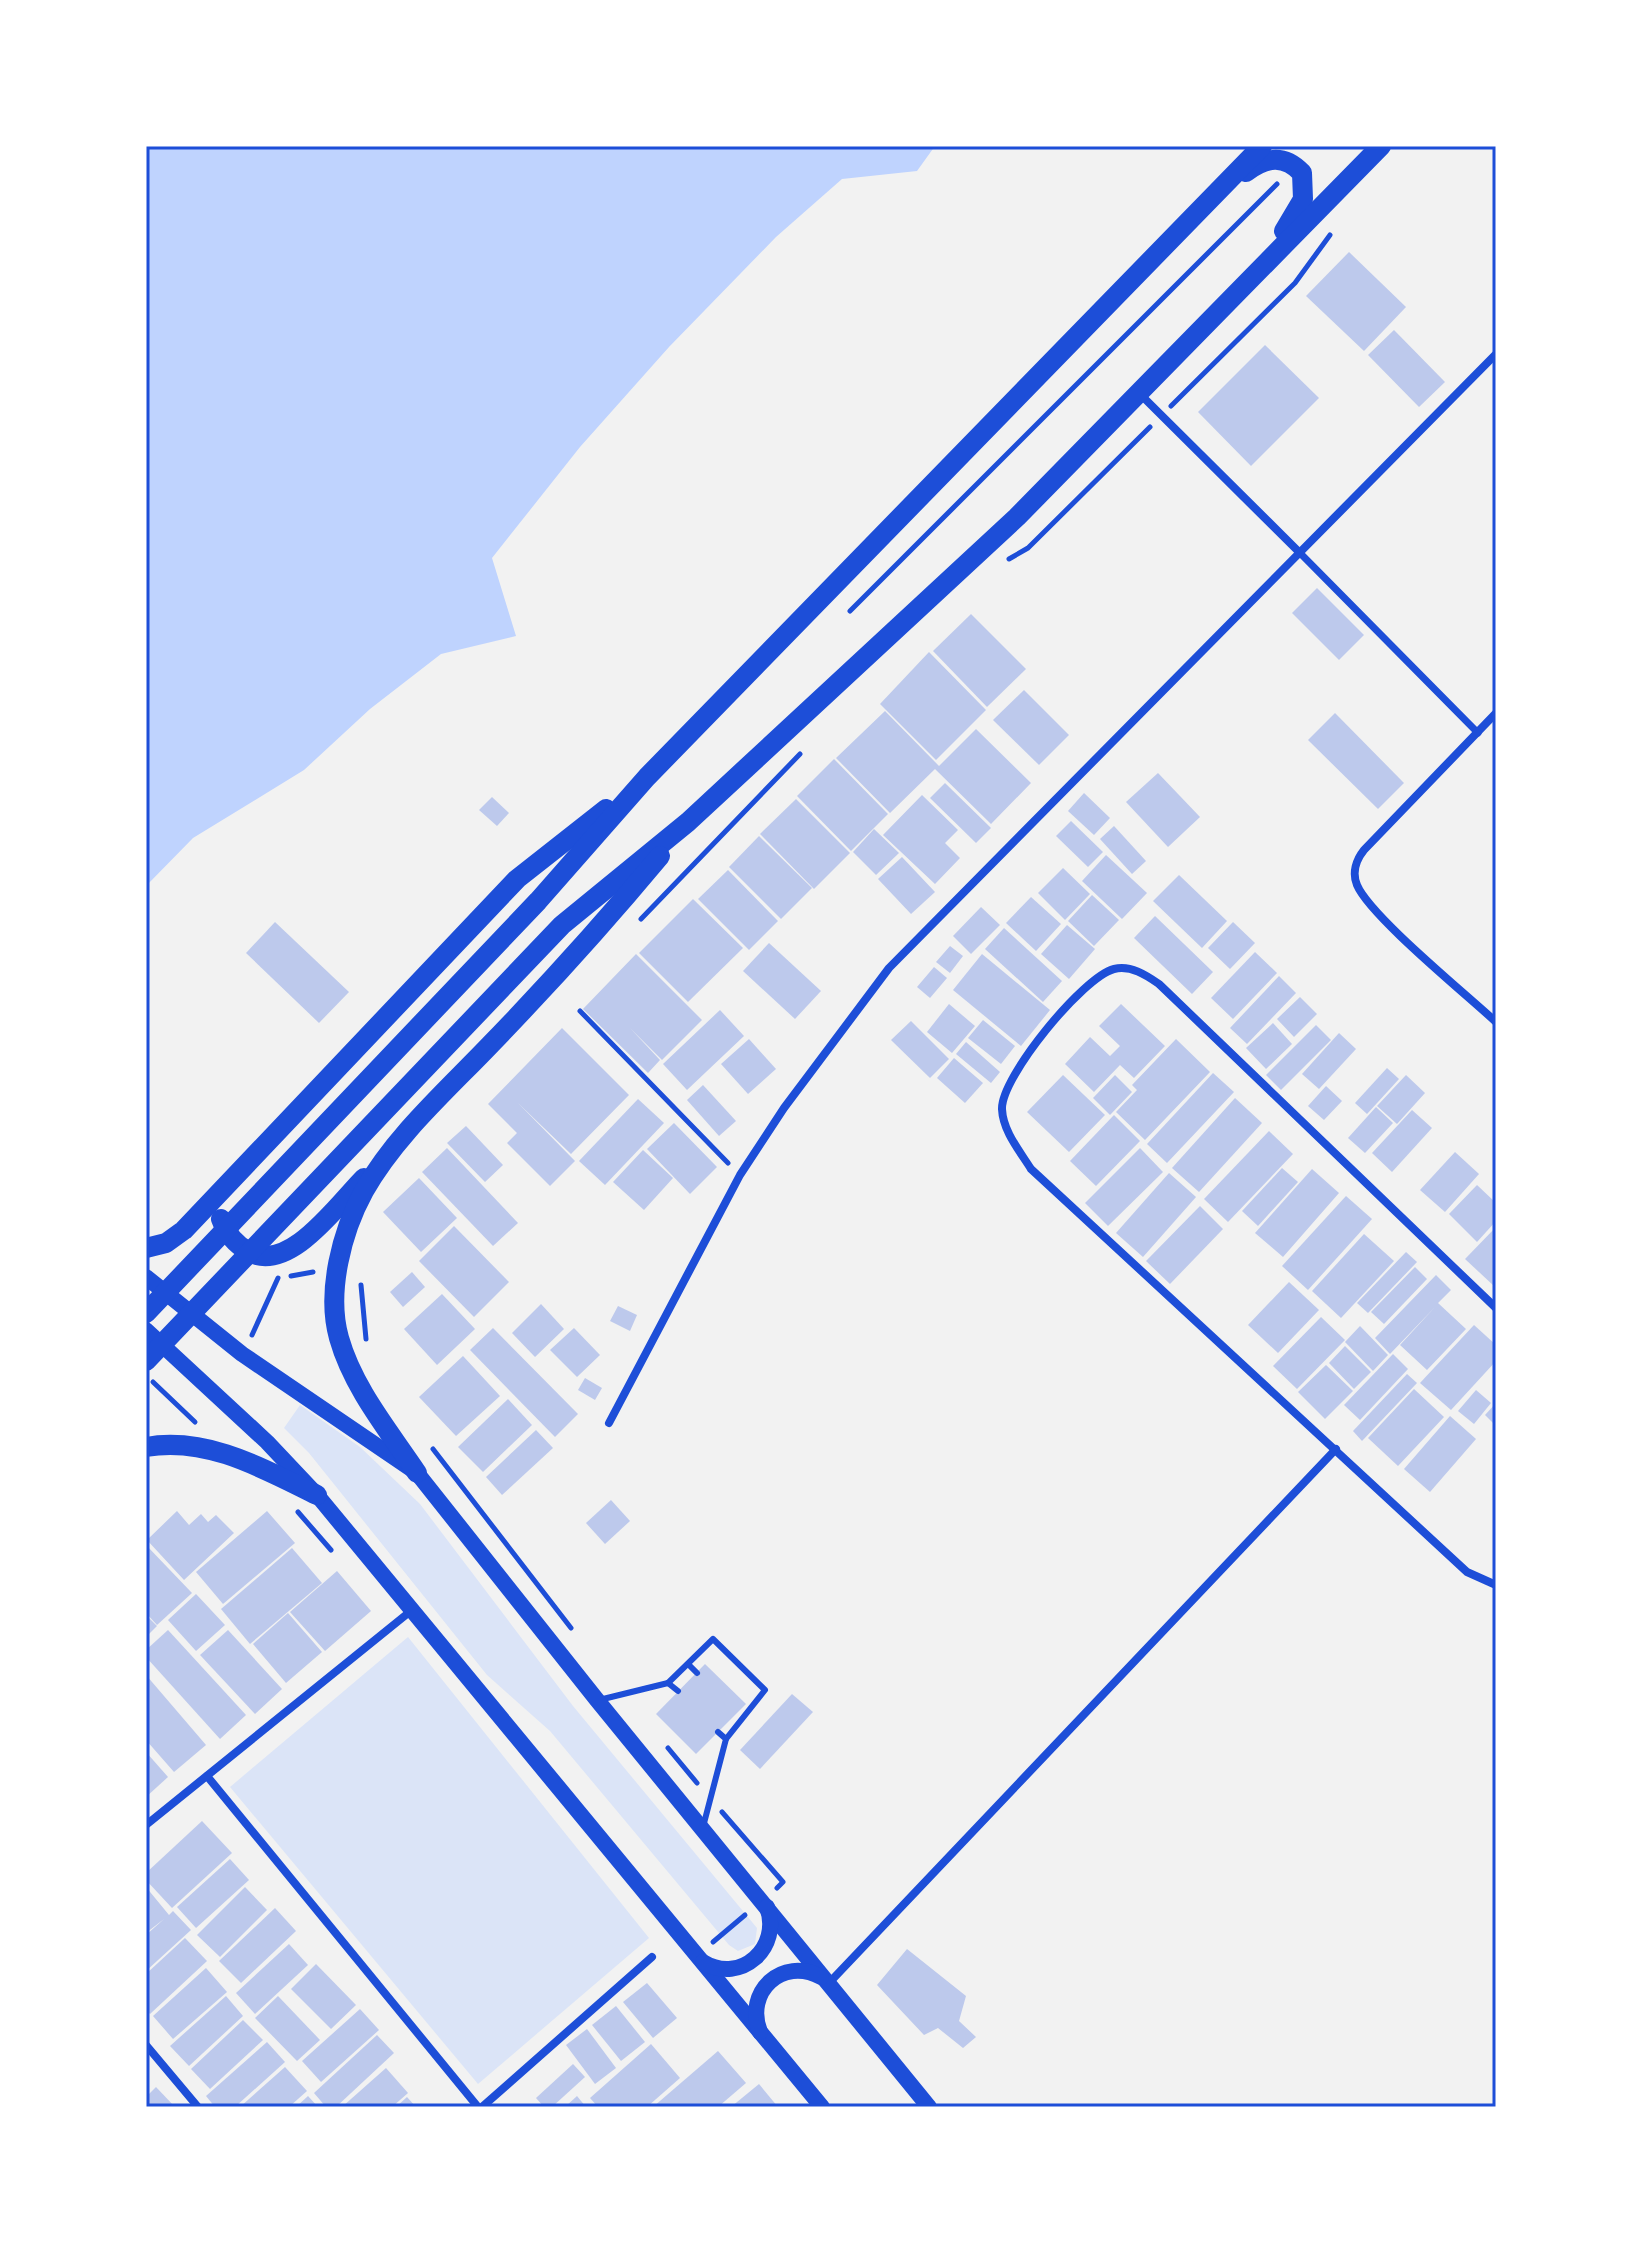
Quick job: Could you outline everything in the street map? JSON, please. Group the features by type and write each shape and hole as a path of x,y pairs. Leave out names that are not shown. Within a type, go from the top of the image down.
{"main road":[{"path":"146,1313 538,901 647,777 1262,146"},
{"path":"146,1361 562,925 688,822 1017,517 1381,146"},
{"path":"1206,202 1268,160 1277,158 1295,165 1305,180 1303,199 1260,267"},
{"path":"146,1248 166,1243 184,1230 517,879 647,777"},
{"path":"237,1174 225,1193 221,1221 240,1247 257,1256 270,1257 305,1239 586,945 688,822"},
{"path":"401,1138 364,1191 353,1216 338,1273 335,1308 339,1338 360,1388 417,1473 597,1700 929,2107"},
{"path":"146,1277 234,1349 417,1473"},
{"path":"146,1330 267,1442 317,1495 822,2107"},
{"path":"146,1447 178,1443 240,1458 317,1495"},
{"path":"697,1958 720,1969 732,1969 754,1960 769,1940 770,1916 764,1902"},
{"path":"759,2034 755,2009 758,1997 773,1978 796,1970 808,1971 829,1983"}],"street":[{"path":"609,1423 740,1175 784,1108 889,968 1496,354"},
{"path":"1139,393 1478,733"},
{"path":"1496,713 1364,850 1355,872 1357,883 1373,907 1496,1022"},
{"path":"1496,1308 1159,984 1142,973 1113,969 1078,994 1013,1074 1002,1108 1007,1130 1031,1169 1467,1572 1496,1585"},
{"path":"829,1983 1336,1449"},
{"path":"146,1825 412,1610"},
{"path":"207,1776 480,2107 652,1957"},
{"path":"146,2045 198,2107"}],"lane":[{"path":"597,1700 668,1683 713,1639 765,1690 740,1716 726,1739 703,1827"},
{"path":"688,1664 697,1673"},
{"path":"668,1683 678,1691"},
{"path":"718,1732 726,1739"}],"path":[{"path":"850,611 1295,165"},
{"path":"637,923 744,809"},
{"path":"580,1011 740,1175"},
{"path":"360,1276 367,1343"},
{"path":"146,1376 209,1436 208,1450"},
{"path":"425,1440 575,1633"},
{"path":"291,1504 333,1552"},
{"path":"661,1740 783,1882 764,1902 697,1958"}],"shaded area":[{"path":"300,1405 360,1447 420,1504 573,1706 757,1928 755,1944 738,1951 729,1945 550,1731 487,1675 309,1453 284,1428"},
{"path":"408,1637 649,1938 478,2084 230,1787"}],"water":[{"path":"146,146 935,146 917,171 842,179 776,237 669,347 580,447 492,558 516,636 441,654 370,709 304,770 193,838 146,886"}],"building":[{"path":"1349,252 1406,307 1364,351 1306,296"},
{"path":"1394,330 1445,382 1419,407 1368,355"},
{"path":"1265,345 1319,398 1251,466 1198,412"},
{"path":"1317,588 1364,635 1339,660 1292,613"},
{"path":"971,614 1026,669 987,707 933,651"},
{"path":"929,652 986,710 936,760 880,704"},
{"path":"1024,690 1069,735 1039,765 993,720"},
{"path":"885,711 939,766 976,729 1031,783 991,824 935,769 890,813 836,758"},
{"path":"1335,713 1404,783 1378,809 1308,740"},
{"path":"834,759 888,814 851,851 797,796"},
{"path":"1158,773 1200,817 1168,847 1126,802"},
{"path":"945,783 991,828 976,843 930,798"},
{"path":"1084,793 1110,818 1094,835 1068,811"},
{"path":"922,795 958,830 945,843 960,858 935,884 883,835"},
{"path":"492,797 509,813 497,826 479,810"},
{"path":"796,799 850,853 814,889 760,834"},
{"path":"1071,821 1103,852 1088,867 1056,836"},
{"path":"1114,826 1146,861 1132,874 1100,839"},
{"path":"874,829 899,853 876,875 853,852"},
{"path":"759,836 812,888 781,919 729,867"},
{"path":"1106,855 1147,893 1122,919 1082,881"},
{"path":"902,857 935,892 911,914 878,879"},
{"path":"1063,868 1090,894 1065,920 1038,893"},
{"path":"728,870 778,921 749,950 698,899"},
{"path":"1179,875 1227,921 1202,948 1153,901"},
{"path":"1092,895 1119,920 1094,946 1068,921"},
{"path":"1031,897 1061,924 1036,951 1006,923"},
{"path":"693,899 743,948 688,1002 639,953"},
{"path":"981,907 1000,925 971,954 953,936"},
{"path":"1155,916 1213,972 1192,994 1134,938"},
{"path":"275,922 349,992 319,1023 246,953"},
{"path":"1233,922 1255,943 1230,969 1208,948"},
{"path":"1067,925 1095,949 1069,979 1041,954"},
{"path":"1004,928 1062,981 1043,1002 985,949"},
{"path":"769,943 821,991 795,1019 743,971"},
{"path":"950,946 963,956 950,973 936,962"},
{"path":"1255,952 1277,973 1233,1019 1211,998"},
{"path":"636,954 702,1020 662,1060 630,1028 660,1060 648,1073 583,1009"},
{"path":"982,954 1050,1010 1021,1046 953,990"},
{"path":"934,967 947,978 930,998 917,987"},
{"path":"1279,976 1296,993 1247,1044 1230,1028"},
{"path":"1300,997 1317,1014 1294,1037 1277,1019"},
{"path":"949,1004 975,1026 952,1053 927,1032"},
{"path":"1121,1004 1165,1046 1134,1078 1120,1065 1094,1092 1065,1064 1090,1037 1110,1056 1120,1046 1099,1026"},
{"path":"720,1010 744,1036 687,1090 663,1064"},
{"path":"983,1020 1015,1046 1001,1064 968,1038"},
{"path":"911,1021 949,1059 930,1078 891,1040"},
{"path":"1273,1023 1292,1044 1266,1069 1246,1048"},
{"path":"1316,1025 1331,1040 1281,1090 1266,1075"},
{"path":"562,1028 629,1095 571,1154 518,1103 575,1161 550,1186 507,1143 517,1133 488,1104"},
{"path":"1339,1033 1356,1049 1319,1089 1302,1074"},
{"path":"749,1039 776,1069 748,1094 721,1064"},
{"path":"1176,1039 1210,1072 1145,1140 1116,1112 1137,1090 1132,1085"},
{"path":"966,1042 1000,1072 991,1083 956,1054"},
{"path":"954,1058 983,1083 965,1103 937,1078"},
{"path":"1387,1068 1399,1079 1367,1114 1355,1103"},
{"path":"1213,1073 1234,1092 1167,1163 1147,1144"},
{"path":"1063,1075 1105,1115 1069,1152 1027,1112"},
{"path":"1115,1075 1132,1092 1110,1115 1093,1098"},
{"path":"1406,1075 1425,1093 1397,1124 1377,1106"},
{"path":"703,1085 736,1121 719,1136 687,1100"},
{"path":"1326,1086 1342,1101 1324,1120 1308,1106"},
{"path":"1235,1098 1262,1123 1199,1192 1172,1168"},
{"path":"638,1099 664,1123 605,1185 579,1161"},
{"path":"1376,1107 1393,1123 1365,1153 1348,1138"},
{"path":"1412,1110 1432,1128 1392,1172 1372,1153"},
{"path":"1114,1115 1140,1141 1096,1186 1070,1161"},
{"path":"674,1123 717,1167 690,1194 647,1149"},
{"path":"466,1126 503,1165 485,1182 447,1143"},
{"path":"1269,1131 1293,1154 1228,1222 1204,1199"},
{"path":"447,1148 518,1223 493,1246 422,1172"},
{"path":"1140,1148 1163,1172 1108,1226 1085,1203"},
{"path":"643,1150 673,1178 644,1210 613,1182"},
{"path":"1455,1152 1479,1174 1445,1212 1420,1190"},
{"path":"1282,1168 1298,1182 1258,1226 1242,1211"},
{"path":"1312,1169 1339,1193 1283,1257 1255,1233"},
{"path":"1169,1173 1196,1197 1143,1257 1116,1233"},
{"path":"419,1178 457,1218 421,1252 383,1212"},
{"path":"1477,1185 1496,1203 1496,1221 1477,1242 1449,1214"},
{"path":"1346,1196 1372,1219 1308,1290 1282,1266"},
{"path":"1200,1206 1223,1229 1170,1284 1146,1261"},
{"path":"454,1226 509,1282 474,1317 419,1261"},
{"path":"1496,1227 1496,1283 1494,1286 1465,1259"},
{"path":"1364,1234 1394,1261 1341,1318 1312,1291"},
{"path":"1406,1252 1417,1262 1368,1313 1357,1303"},
{"path":"1415,1267 1427,1279 1384,1324 1371,1312"},
{"path":"412,1272 425,1287 403,1307 390,1292"},
{"path":"1436,1275 1451,1290 1438,1303 1466,1329 1427,1370 1400,1345 1435,1307 1390,1354 1375,1338"},
{"path":"1289,1282 1319,1310 1278,1353 1248,1325"},
{"path":"442,1294 475,1329 437,1365 404,1329"},
{"path":"541,1304 564,1329 535,1357 512,1333"},
{"path":"618,1306 637,1315 630,1331 610,1321"},
{"path":"1321,1317 1345,1340 1297,1389 1273,1366"},
{"path":"1474,1325 1496,1345 1496,1361 1451,1410 1420,1383"},
{"path":"1360,1326 1388,1355 1373,1371 1345,1342"},
{"path":"493,1328 578,1414 555,1437 470,1350"},
{"path":"574,1328 600,1355 577,1377 550,1350"},
{"path":"1345,1346 1371,1372 1354,1389 1329,1363"},
{"path":"1393,1354 1408,1369 1360,1420 1344,1405"},
{"path":"463,1356 500,1396 456,1436 419,1397"},
{"path":"1326,1365 1353,1391 1325,1419 1298,1392"},
{"path":"1407,1374 1417,1383 1362,1441 1353,1431"},
{"path":"585,1378 602,1388 595,1400 578,1390"},
{"path":"1414,1389 1444,1417 1398,1466 1368,1438"},
{"path":"1476,1390 1491,1403 1474,1424 1458,1411"},
{"path":"508,1399 532,1425 483,1472 458,1447"},
{"path":"1496,1403 1496,1426 1485,1415"},
{"path":"1450,1416 1476,1439 1430,1492 1404,1469"},
{"path":"536,1430 553,1448 502,1495 486,1477"},
{"path":"611,1500 630,1521 605,1544 586,1523"},
{"path":"177,1511 189,1525 201,1514 208,1522 216,1515 234,1533 184,1580 147,1540"},
{"path":"267,1511 295,1543 223,1604 196,1572"},
{"path":"146,1545 192,1593 157,1625 146,1613"},
{"path":"292,1548 322,1583 250,1644 221,1609"},
{"path":"337,1571 371,1611 325,1651 290,1612"},
{"path":"196,1594 225,1625 196,1651 168,1620"},
{"path":"288,1613 322,1652 286,1683 253,1644"},
{"path":"146,1615 157,1626 146,1637"},
{"path":"168,1630 246,1715 220,1739 146,1657 146,1650"},
{"path":"228,1630 282,1689 255,1714 200,1655"},
{"path":"705,1664 746,1704 696,1754 656,1714"},
{"path":"146,1675 206,1745 174,1772 146,1740"},
{"path":"792,1694 813,1712 760,1769 740,1750"},
{"path":"146,1752 168,1777 146,1797"},
{"path":"202,1821 232,1853 172,1908 146,1880 146,1873"},
{"path":"230,1859 249,1880 196,1928 177,1907"},
{"path":"146,1887 169,1915 173,1911 191,1930 146,1971 146,1935 164,1919 146,1933"},
{"path":"245,1887 267,1910 220,1957 197,1935"},
{"path":"275,1908 296,1931 241,1983 219,1961"},
{"path":"185,1938 207,1961 150,2014 146,2009 146,1974"},
{"path":"289,1944 308,1965 255,2014 236,1993"},
{"path":"907,1949 966,1996 959,2021 976,2037 963,2048 938,2028 924,2035 877,1985"},
{"path":"316,1964 356,2005 331,2029 291,1989"},
{"path":"206,1968 227,1992 173,2039 153,2016"},
{"path":"647,1983 677,2018 653,2038 623,2002"},
{"path":"226,1996 243,2016 189,2066 170,2046"},
{"path":"278,1996 320,2040 297,2061 255,2018"},
{"path":"616,2006 645,2042 621,2061 592,2025"},
{"path":"360,2009 379,2030 321,2082 302,2061"},
{"path":"243,2020 263,2040 210,2089 191,2069"},
{"path":"587,2029 616,2068 595,2084 566,2045"},
{"path":"377,2035 394,2053 336,2107 326,2107 314,2093"},
{"path":"267,2042 285,2062 235,2107 215,2107 206,2096"},
{"path":"651,2044 680,2078 647,2107 598,2107 590,2098"},
{"path":"718,2051 746,2083 718,2107 653,2107"},
{"path":"573,2064 585,2077 552,2107 544,2107 536,2098"},
{"path":"285,2067 307,2091 289,2107 240,2107"},
{"path":"386,2068 408,2093 392,2107 342,2107"},
{"path":"759,2084 778,2107 731,2107"},
{"path":"156,2087 175,2107 146,2107 146,2097"},
{"path":"308,2096 318,2107 296,2107"},
{"path":"577,2096 586,2107 565,2107"},
{"path":"407,2097 416,2107 396,2107"}]}
